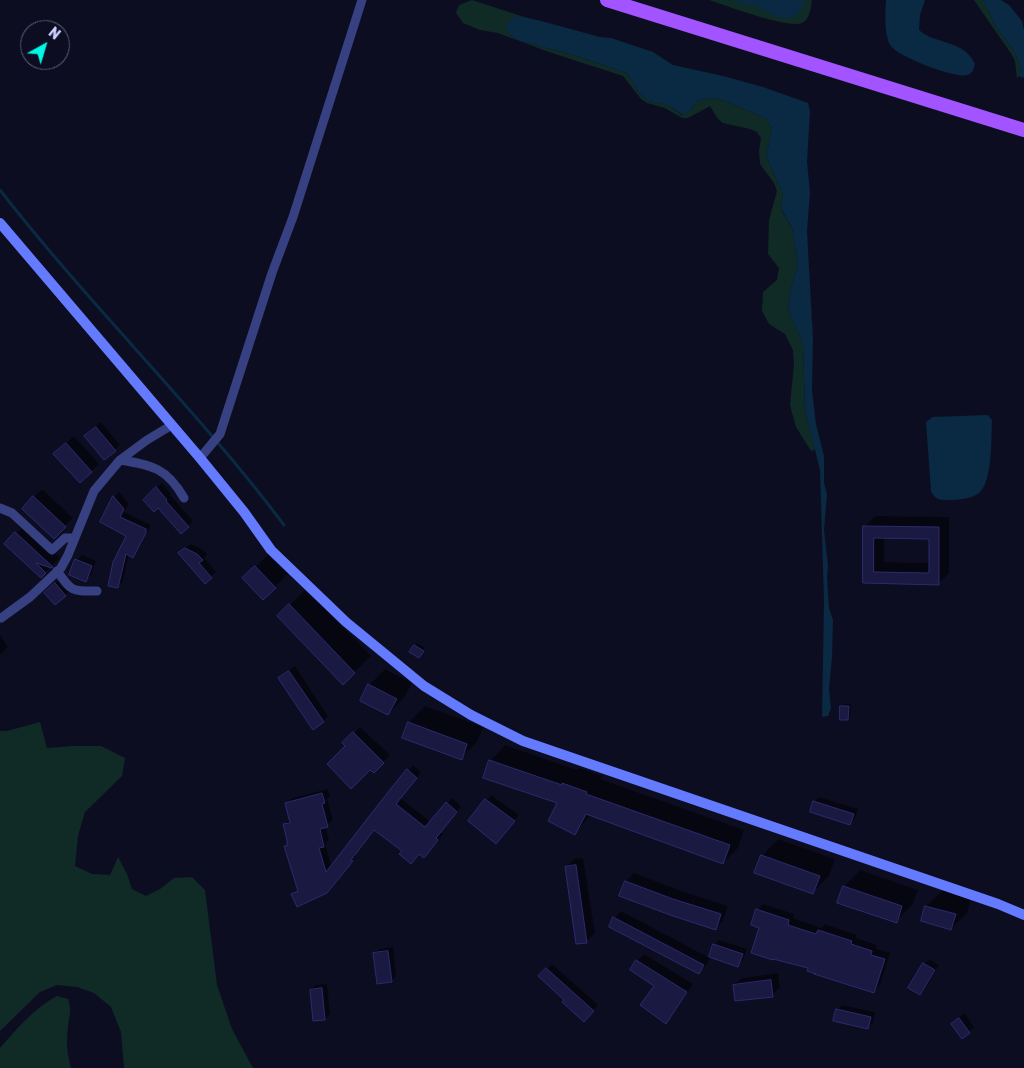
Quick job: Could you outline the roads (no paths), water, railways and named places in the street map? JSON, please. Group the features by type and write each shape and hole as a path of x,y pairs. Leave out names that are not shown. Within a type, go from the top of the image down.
{"main road":[{"path":"607,0 1024,130"},
{"path":"0,222 200,458 244,512 271,550 346,622 424,686 471,715 523,741 998,904 1024,915"}],"street":[{"path":"200,458 220,434 272,273 293,216 362,0"},
{"path":"1,618 30,597 57,571 68,555 94,491 120,460 147,440 172,425"},
{"path":"120,460 144,464 166,474 177,485 184,498"},
{"path":"0,508 12,513 52,550 65,538 75,538"},
{"path":"57,571 70,589 76,591 97,591"}],"water":[{"path":"731,0 806,0 799,12 792,18 786,18 777,17 756,7"},
{"path":"886,0 925,0 920,15 919,30 929,37 962,49 975,64 973,71 967,75 951,74 915,61 895,50 887,37"},
{"path":"983,0 1001,0 1009,5 1022,21 1024,30 1024,77 1019,76 1016,55 995,25"},
{"path":"514,17 524,17 600,37 611,38 653,52 673,65 763,87 808,103 810,111 807,162 810,192 807,231 813,340 812,390 816,424 824,456 824,483 827,494 824,530 828,566 829,608 833,620 829,689 831,708 828,716 822,717 824,601 820,470 805,410 803,344 788,309 798,264 792,228 781,209 783,194 766,156 772,128 765,118 725,101 709,98 697,101 691,110 683,115 666,104 648,101 638,91 627,73 573,55 520,41 510,35 506,26"},
{"path":"988,415 992,420 991,448 989,469 984,487 979,493 969,498 940,500 936,498 931,491 926,422 933,417"}],"waterway":[{"path":"0,190 70,275 215,440 284,525"}]}
